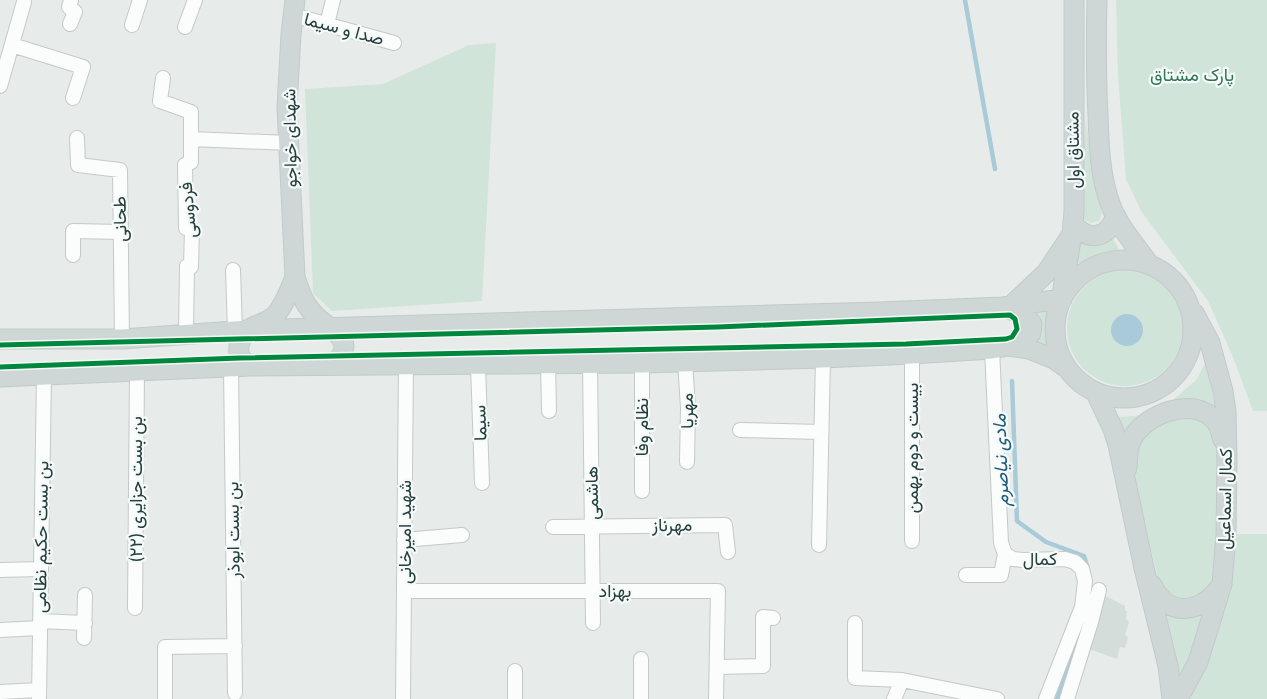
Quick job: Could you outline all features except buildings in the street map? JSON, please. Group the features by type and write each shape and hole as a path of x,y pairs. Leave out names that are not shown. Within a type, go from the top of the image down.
{"main road":[{"name":"مشتاق اول","path":"1062,299 1073,229 1074,0"},
{"name":"مشتاق اول","path":"1097,0 1096,72 1099,146 1106,191 1116,216 1149,264"},
{"name":"شهدای خواجو","path":"294,8 287,107 294,277"},
{"path":"1007,307 1046,273 1073,229 1091,236 1103,234 1112,227 1116,216"},
{"path":"1115,260 1132,260 1149,264 1164,272 1186,298 1193,328 1192,343 1187,358 1174,376 1156,391 1126,398 1096,393 1080,383 1067,368 1060,356 1056,342 1055,327 1062,299 1071,285 1084,273 1098,265 1115,260"},
{"path":"241,330 266,323 277,313 288,297 294,277"},
{"path":"294,277 304,300 312,312 320,321 341,336 344,346 341,357 333,365"},
{"name":"کمال اسماعیل","path":"1178,699 1198,662 1222,584 1226,535 1226,411 1218,369 1210,343 1186,298"},
{"path":"0,339 122,338 241,330 333,329 1007,307 1062,299"},
{"path":"1000,347 1022,340 1031,333 1032,324 1027,318 1007,307"},
{"path":"240,367 239,348 241,330"},
{"path":"0,377 240,367 590,362 642,363 823,358 912,354 1000,347 1030,349 1054,359 1067,368"},
{"path":"1096,393 1113,428 1168,666 1172,699"},
{"path":"1127,485 1128,454 1131,441 1149,421 1161,413 1173,410 1198,410 1210,416 1220,430 1227,461"},
{"path":"1144,568 1157,594 1163,602 1172,607 1187,609 1205,603 1213,597 1222,584"}],"street":[{"path":"70,24 75,12 68,6 71,0"},
{"path":"132,25 140,0"},
{"path":"185,27 195,0"},
{"path":"327,24 333,0"},
{"path":"0,86 24,2"},
{"name":"صدا و سیما","path":"294,8 327,24 394,43"},
{"path":"12,45 83,68 73,98"},
{"name":"فردوسی","path":"163,78 160,101 191,112 191,162 185,165 186,228 192,229 191,266 187,266 186,333"},
{"name":"طحانی","path":"78,138 78,165 120,170 122,338"},
{"path":"191,139 289,143"},
{"path":"73,255 73,231 121,232"},
{"path":"233,270 241,330"},
{"name":"کمال","path":"1000,347 1001,543 1005,554 1013,559 1065,559 1075,562 1082,569 1084,581 1082,607 1046,699"},
{"name":"بیست و دوم بهمن","path":"912,354 912,541"},
{"path":"819,544 823,358"},
{"name":"مهریا","path":"685,361 688,408 688,462"},
{"name":"هاشمی","path":"590,362 593,623"},
{"path":"548,363 549,411"},
{"name":"نظام وفا","path":"642,363 642,491"},
{"name":"شهید امیرخانی","path":"403,699 406,364"},
{"name":"سیما","path":"478,364 482,483"},
{"name":"بن بست ابوذر","path":"235,693 240,367"},
{"name":"بن بست جزایری (۲۲)","path":"135,608 137,371"},
{"name":"بن بست حکیم نظامی","path":"39,694 44,375"},
{"path":"740,430 821,432"},
{"name":"مهرناز","path":"592,526 725,525 728,552"},
{"path":"553,527 592,526"},
{"path":"404,540 462,535"},
{"path":"966,575 1001,575 1005,554"},
{"path":"0,570 41,569"},
{"path":"1066,699 1091,622 1099,590"},
{"name":"بهزاد","path":"404,591 718,591 716,699"},
{"path":"84,638 85,595"},
{"path":"716,667 763,666 763,617 773,618"},
{"path":"0,630 40,625 85,623"},
{"path":"855,623 854,678 902,680 997,699"},
{"path":"165,699 165,647 235,646"},
{"path":"641,659 642,699"},
{"path":"515,671 515,699"},
{"path":"894,699 902,680"},
{"path":"0,692 39,694"}],"shaded area":[{"path":"1106,596 1125,606 1125,611 1127,611 1126,619 1129,622 1125,635 1128,637 1125,648 1120,647 1117,659 1089,649"}],"green space":[{"name":"پارک مشتاق","path":"1116,0 1267,0 1267,411 1253,411 1233,357 1208,301 1141,211 1126,179 1118,75"},
{"path":"496,43 482,301 332,311 313,293 305,89 383,84 469,45"},
{"path":"1086,119 1093,175 1102,213 1099,221 1091,223 1080,218"},
{"path":"1110,234 1119,249 1078,263 1079,237"},
{"path":"1125,270 1147,275 1166,287 1178,306 1183,328 1178,350 1166,369 1147,381 1125,386 1103,381 1084,369 1072,350 1067,328 1072,306 1084,287 1103,275"},
{"path":"1055,304 1051,330 1056,356 1032,340 1029,309"},
{"path":"1207,360 1215,408 1192,402 1173,400 1196,380"},
{"path":"1147,415 1124,438 1117,417"},
{"path":"1172,418 1200,420 1210,430 1219,451 1216,571 1213,586 1197,596 1189,598 1173,595 1164,588 1158,579 1133,475 1136,452 1147,433"},
{"path":"1234,534 1267,534 1267,699 1186,699"},
{"path":"1206,614 1179,692 1173,643 1165,615 1195,617"}],"water":[{"path":"1127,314 1133,315 1138,319 1142,324 1142,336 1138,341 1133,345 1127,346 1121,345 1116,341 1112,336 1111,330 1112,324 1116,319 1121,315"}],"waterway":[{"name":"مادی نیاصرم","path":"965,0 995,169"},
{"name":"مادی نیاصرم","path":"1012,381 1017,521 1046,542 1084,556 1088,569"},
{"name":"مادی نیاصرم","path":"1057,699 1081,632"}],"cycle path":[{"path":"0,345 718,327 1010,315 1015,319 1017,329 1012,337 1006,339 906,344 240,358 0,367"}]}
